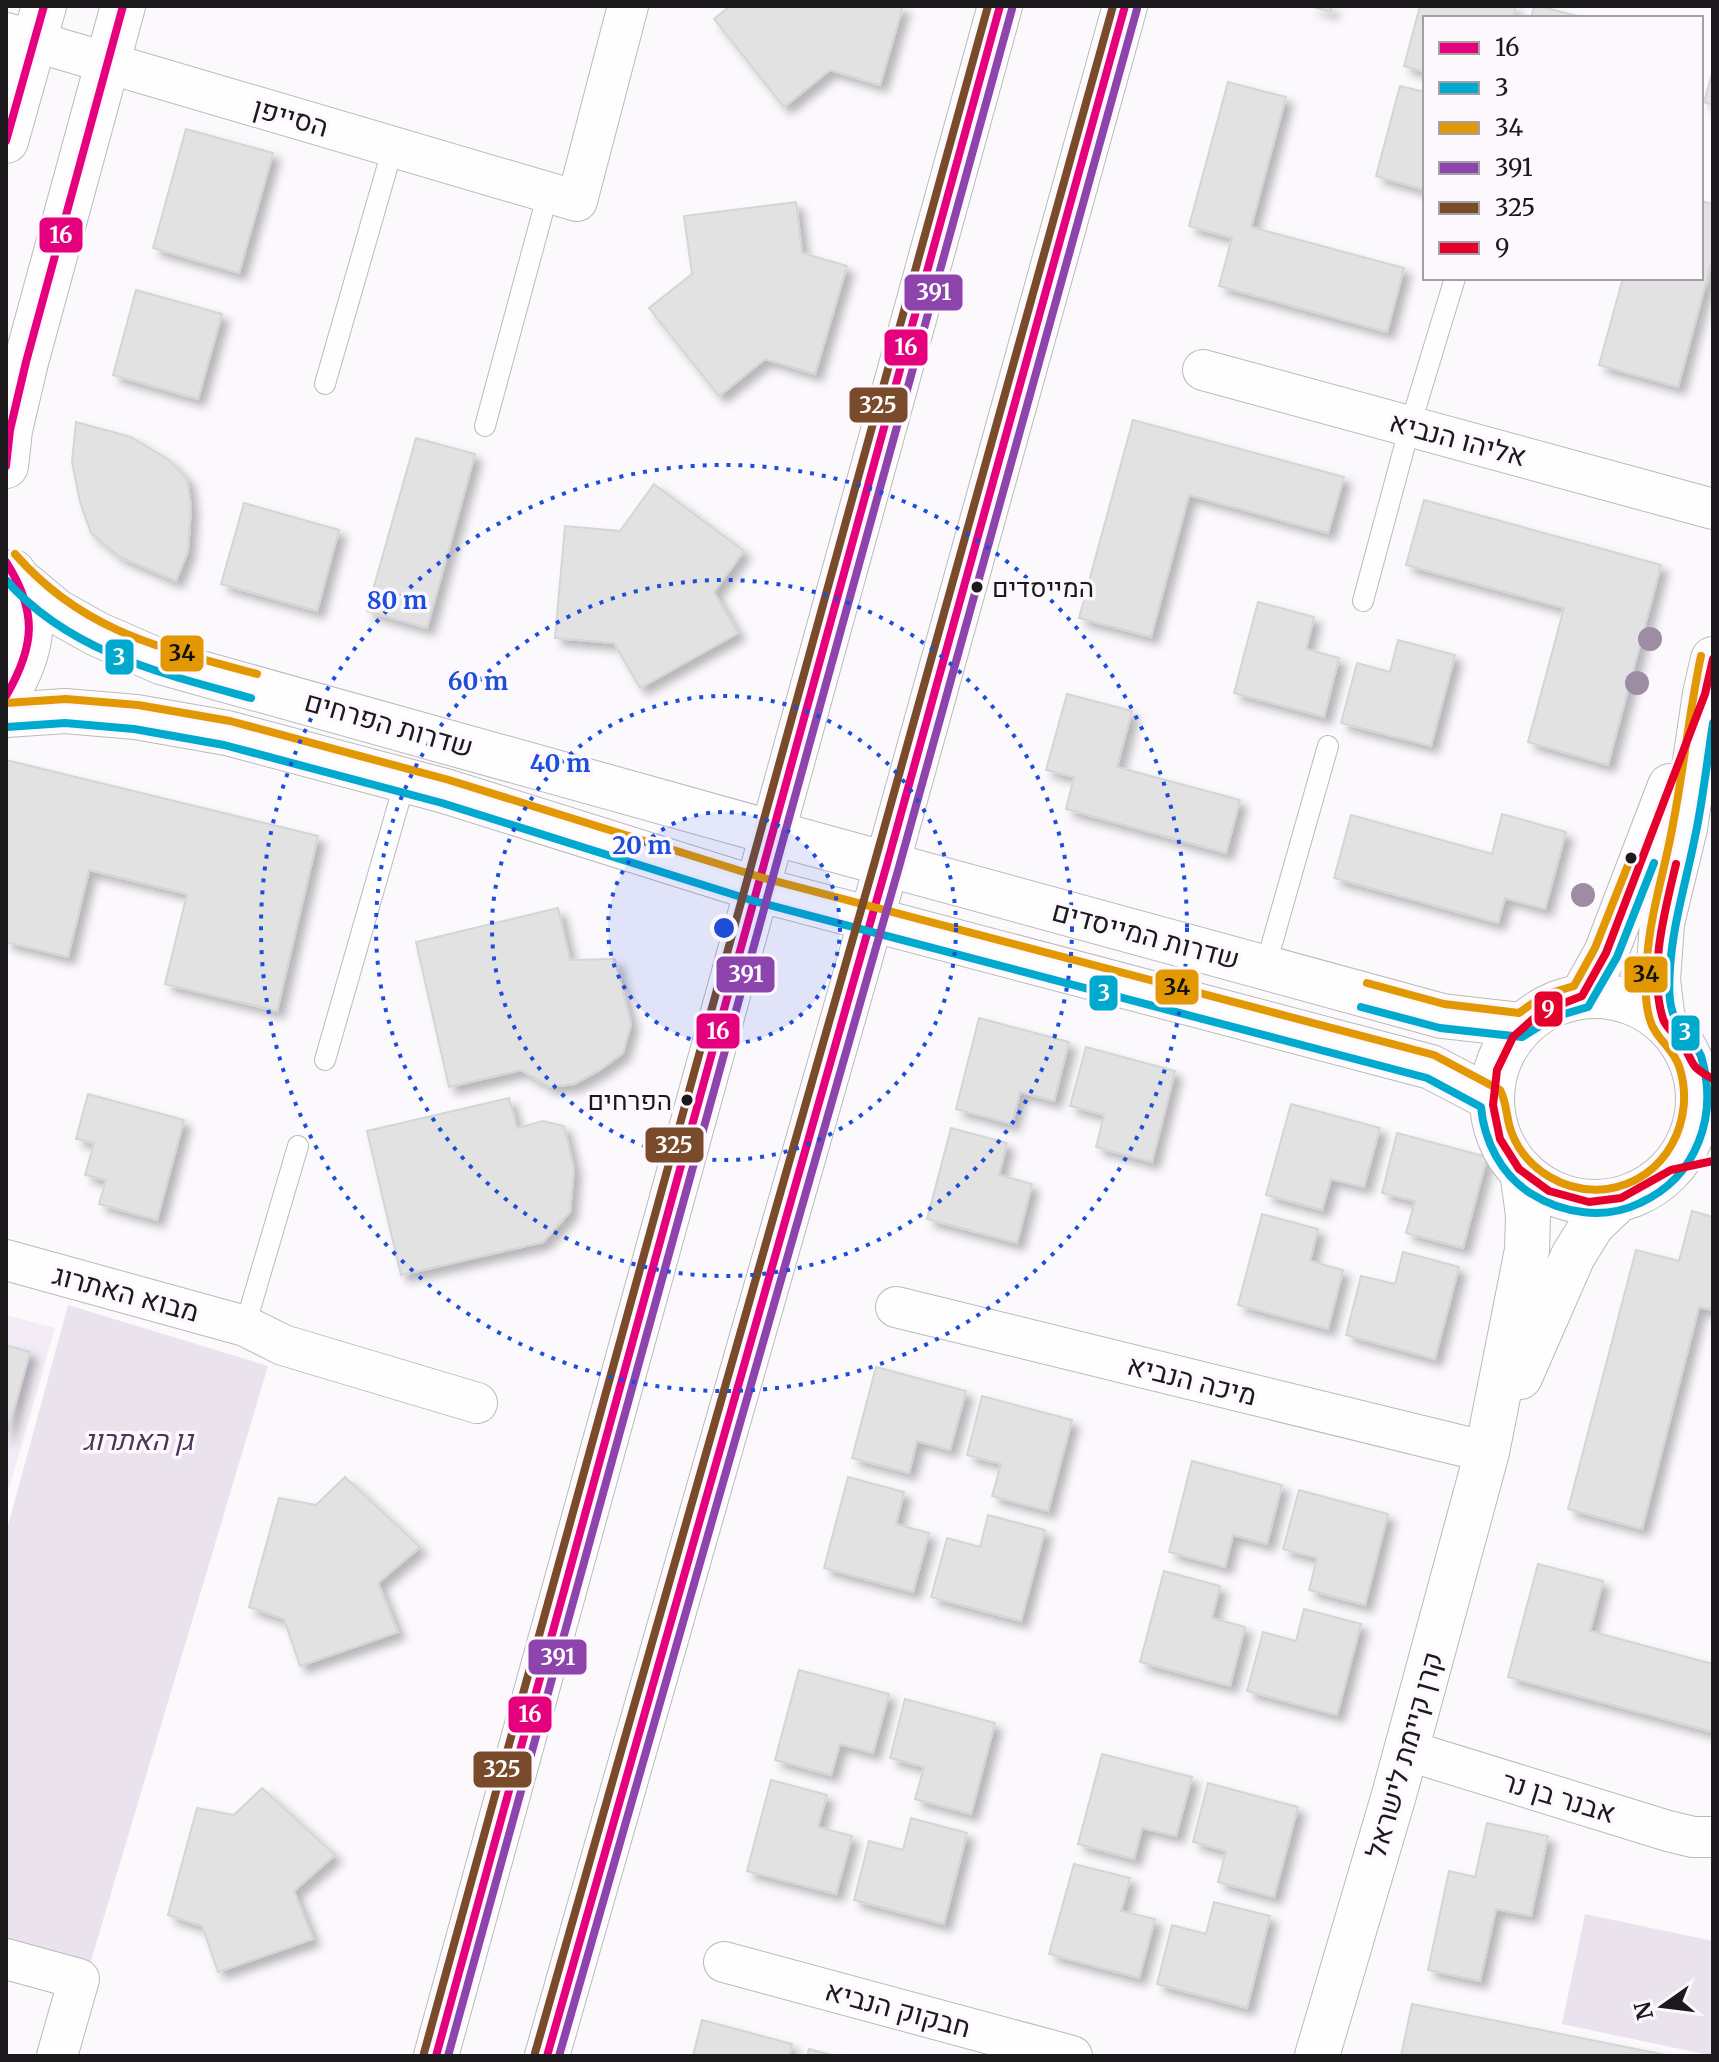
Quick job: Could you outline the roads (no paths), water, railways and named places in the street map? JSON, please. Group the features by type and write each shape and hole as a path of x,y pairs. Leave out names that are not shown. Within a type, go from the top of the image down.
{"street":[{"path":"6,466 10,430 26,362 123,6"},
{"name":"הסייפן","path":"28,27 107,62 577,201 628,6"},
{"path":"436,2056 1000,6"},
{"path":"547,2056 869,917 887,864 1125,6"},
{"path":"6,141 28,27"},
{"name":"אליהו הנביא","path":"1203,370 1713,509"},
{"path":"6,696 22,671 30,642 29,610 13,572"},
{"name":"שדרות הפרחים","path":"13,572 56,611 97,634 161,662 773,833"},
{"path":"1663,1021 1658,980 1662,923 1699,832 1709,676"},
{"path":"1582,996 1606,953 1629,897 1709,676"},
{"name":"שדרות הפרחים","path":"6,715 65,711 136,717 227,733 445,791 757,889"},
{"name":"שדרות המייסדים","path":"773,833 1442,1016 1522,1025"},
{"name":"שדרות המייסדים","path":"757,889 1431,1067 1492,1099"},
{"path":"1667,1173 1684,1151 1695,1122 1697,1089 1703,1073 1663,1021 1625,1000 1597,995 1549,1006 1522,1025 1499,1059 1492,1099 1501,1141 1522,1171 1546,1189 1560,1196 1589,1202 1619,1199 1691,1163 1713,1161"},
{"name":"קרן קיימת לישראל","path":"1317,2056 1406,1750 1487,1452 1527,1250 1528,1215 1522,1171"},
{"name":"קרן קיימת לישראל","path":"1487,1452 1573,1256 1592,1225 1619,1199"},
{"name":"מבוא האתרוג","path":"6,1260 245,1326 283,1345 477,1403"},
{"name":"מיכה הנביא","path":"896,1307 1487,1452"},
{"name":"אבנר בן נר","path":"1406,1750 1668,1831 1693,1837 1713,1837"},
{"path":"6,1959 79,1979 57,2056"},
{"name":"חבקוק הנביא","path":"724,1962 1072,2056"}],"lane":[{"path":"325,384 393,147"},
{"path":"485,426 548,193"},
{"path":"1363,601 1410,426 1454,280"},
{"path":"1265,968 1328,746"},
{"path":"325,1060 405,781"},
{"path":"245,1326 298,1146"}],"place":[{"name":"המייסדים","path":"977,587"},
{"name":"הפרחים","path":"687,1100"}],"park label":[{"name":"גן האתרוג","path":"138,1440"}]}
